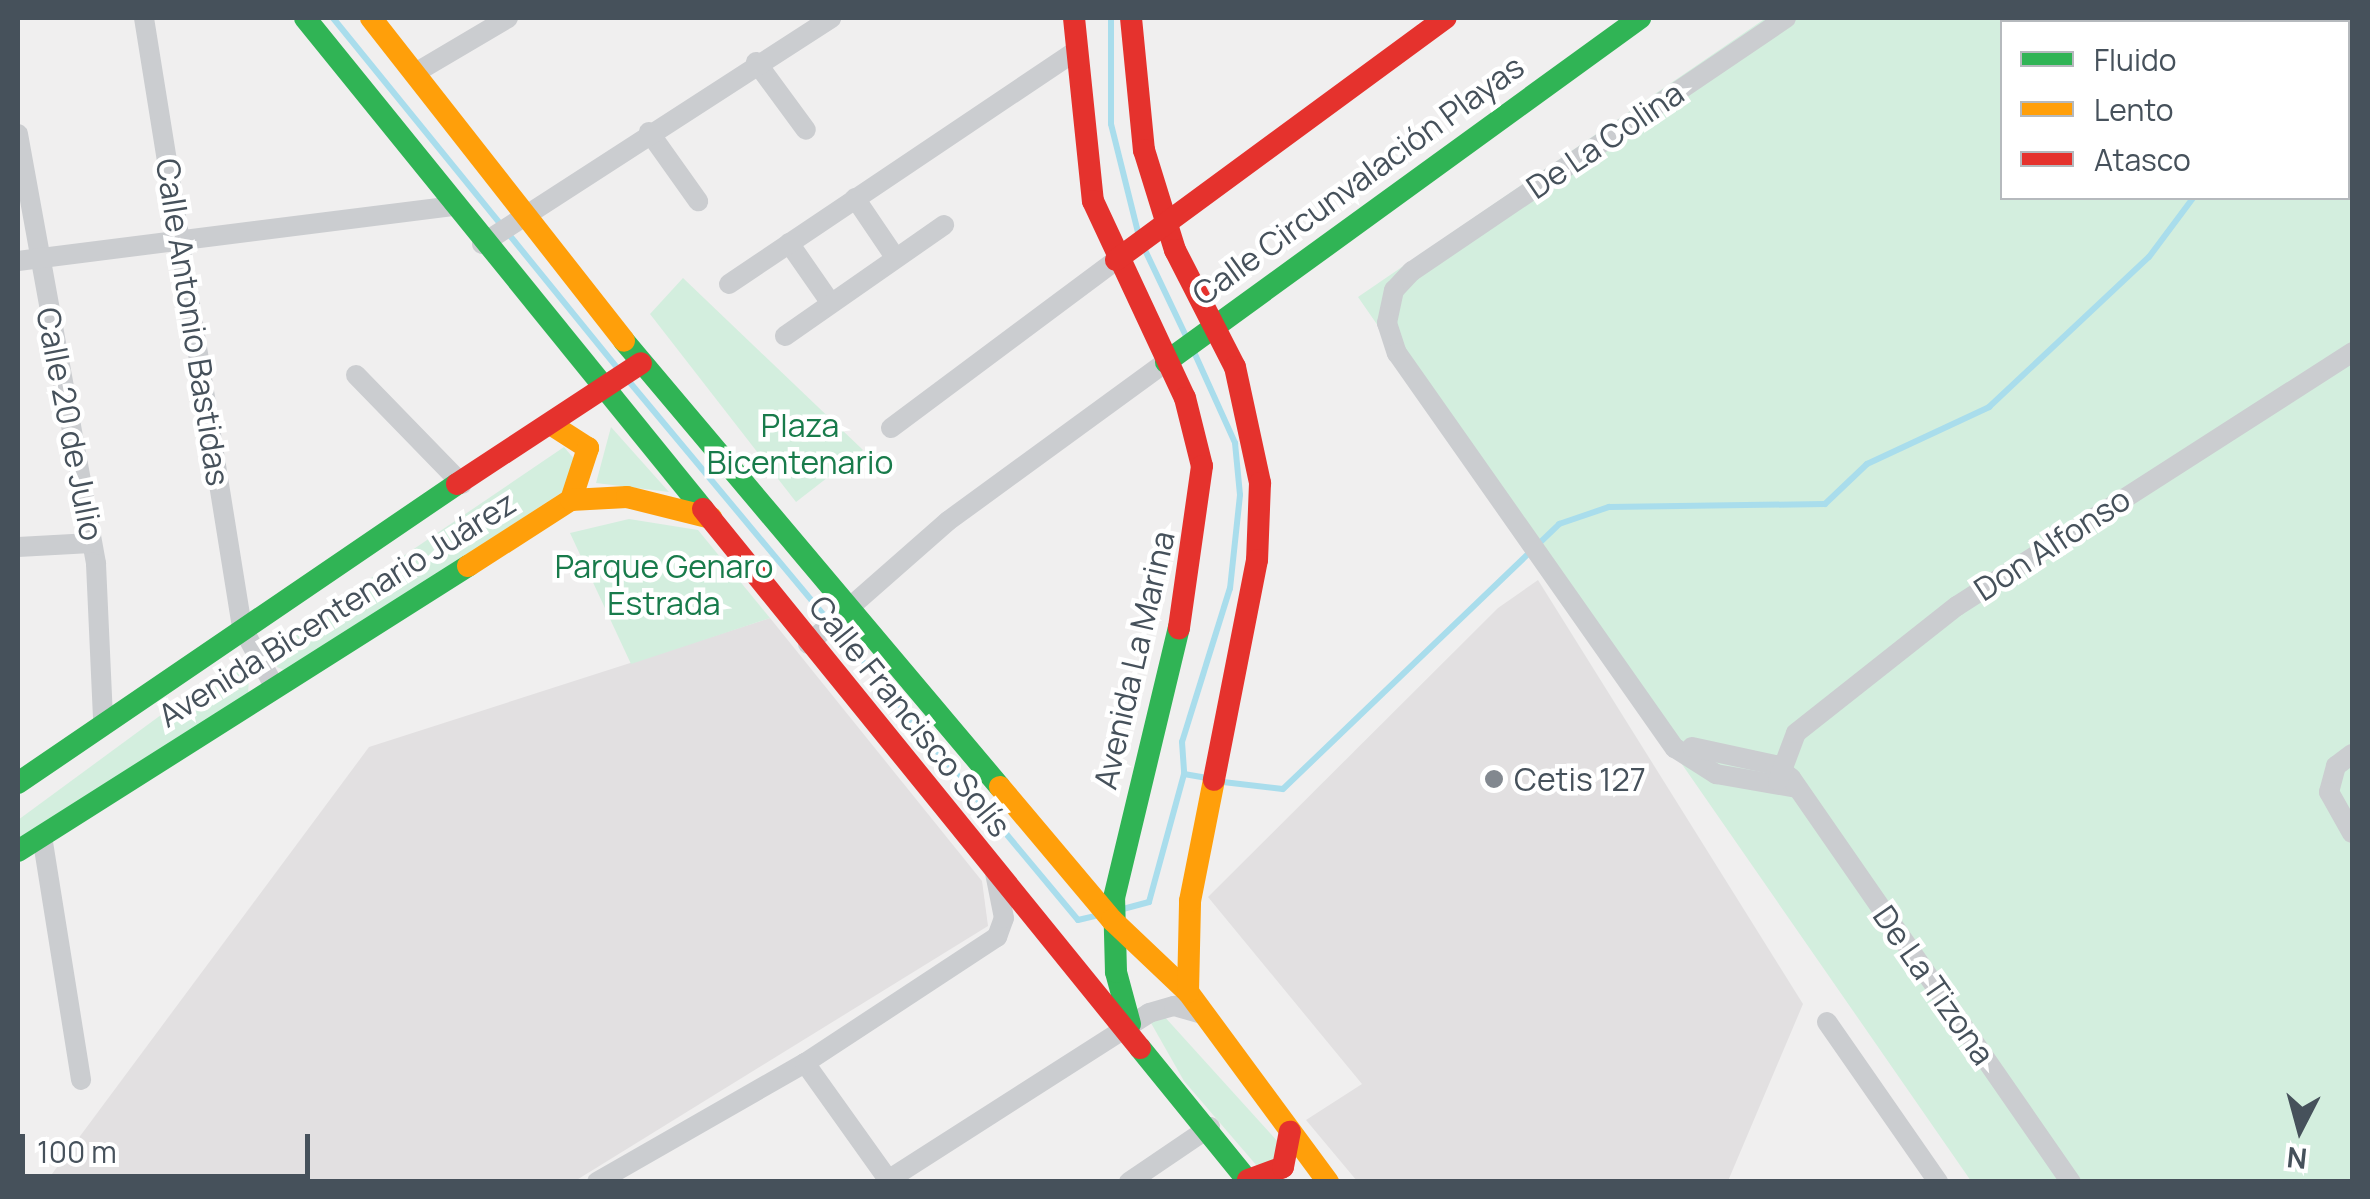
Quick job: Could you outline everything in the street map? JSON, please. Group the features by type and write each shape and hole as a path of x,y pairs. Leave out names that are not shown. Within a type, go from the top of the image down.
{"main road":[{"name":"Calle Francisco Solís","path":"304,18 600,390 711,518 808,644 1012,894 1132,1031 1248,1181"},
{"name":"Calle Francisco Solís","path":"371,18 641,363 1107,913 1188,992 1328,1182"},
{"name":"Avenida La Marina","path":"1074,18 1073,54 1082,152 1116,260 1194,428 1202,502 1107,913 1132,1031"},
{"path":"1116,260 1446,18"},
{"name":"Calle Circunvalación Playas","path":"1166,362 1606,29 1640,18"},
{"path":"1134,19 1134,104 1166,222 1246,399 1261,525 1194,876 1188,992"},
{"name":"Avenida Bicentenario Juárez","path":"18,784 104,717 641,363"},
{"path":"552,425 588,448 571,500"},
{"name":"Avenida Bicentenario Juárez","path":"18,851 571,500 626,497 711,518"},
{"path":"1248,1181 1282,1167 1290,1132"}],"street":[{"name":"Calle Antonio Bastidas","path":"144,18 242,627 274,686"},
{"path":"416,73 508,18"},
{"path":"482,244 522,213 831,18"},
{"name":"De La Colina","path":"1785,779 1710,757 1665,728 1418,375 1400,321 1426,265 1786,18"},
{"path":"729,284 1073,54"},
{"path":"756,62 806,130"},
{"path":"649,132 698,201"},
{"name":"Calle 20 de Julio","path":"18,134 28,260 91,543 104,717"},
{"path":"855,198 895,257"},
{"path":"28,260 451,206"},
{"path":"785,336 944,225"},
{"path":"789,243 830,302"},
{"path":"891,428 1116,260"},
{"name":"Don Alfonso","path":"1785,779 1796,733 1957,606 2352,352"},
{"path":"808,644 948,522 1166,362"},
{"path":"356,375 462,484"},
{"path":"18,547 91,543"},
{"path":"2352,754 2336,766 2329,792 2352,833"},
{"name":"De La Tizona","path":"1785,779 2071,1182"},
{"path":"42,836 81,1080"},
{"path":"597,1182 805,1064 997,937 1004,918 995,873"},
{"path":"805,1064 888,1181 1132,1031 1162,1007 1202,1014"},
{"path":"1827,1022 1938,1182"},
{"path":"1129,1182 1210,1127"}],"shaded area":[{"name":"Cetis 127","path":"1538,580 1803,1004 1728,1181 1357,1181 1306,1120 1362,1084 1208,897 1498,608"},
{"path":"770,618 982,881 988,926 575,1181 46,1182 369,747"}],"green space":[{"path":"1766,18 2352,18 2352,1181 1971,1181 1358,297"},
{"name":"Plaza Bicentenario","path":"683,278 863,450 796,502 650,314"},
{"path":"611,427 669,492 596,483"},
{"path":"564,447 575,460 573,485 288,672 277,667 275,647 293,631"},
{"name":"Parque Genaro Estrada","path":"629,519 698,530 770,618 631,664 570,533"},
{"path":"229,665 249,677 248,695 18,850 18,820"},
{"path":"1163,1015 1279,1143 1278,1159 1257,1166 1184,1081 1151,1023"}],"waterway":[{"path":"333,18 619,370"},
{"path":"1111,18 1111,124 1138,232"},
{"path":"1223,782 1283,789 1559,524 1609,507 1825,504 1867,464 1989,407 2149,257 2192,200"},
{"path":"1144,248 1186,336"},
{"path":"1194,352 1235,443 1240,495 1230,588 1182,742 1184,774 1206,778"},
{"path":"627,379 1078,920 1096,916"},
{"path":"1123,909 1149,902 1184,774"}],"traffic: fast":[{"path":"305,18 703,509"},
{"path":"1166,362 1640,18"},
{"path":"624,341 1000,787"},
{"path":"18,783 457,484"},
{"path":"18,851 468,566"},
{"path":"1130,1024 1116,972 1114,898 1179,628"},
{"path":"1140,1048 1249,1182"}],"traffic: slow":[{"path":"371,18 624,341"},
{"path":"552,425 588,448 571,500"},
{"path":"468,566 571,500 627,497 711,518"},
{"path":"1188,992 1190,901 1214,780"},
{"path":"1000,787 1112,920 1188,992 1328,1182"}],"traffic: jam":[{"path":"1074,18 1093,201 1185,398 1202,466 1179,628"},
{"path":"1131,18 1144,150 1175,250 1235,367 1260,483 1257,560 1214,780"},
{"path":"1116,260 1446,18"},
{"path":"457,484 641,363"},
{"path":"703,509 1140,1048"},
{"path":"1248,1180 1283,1167 1290,1132"}],"place":[{"name":"Cetis 127","path":"1494,779"}]}
